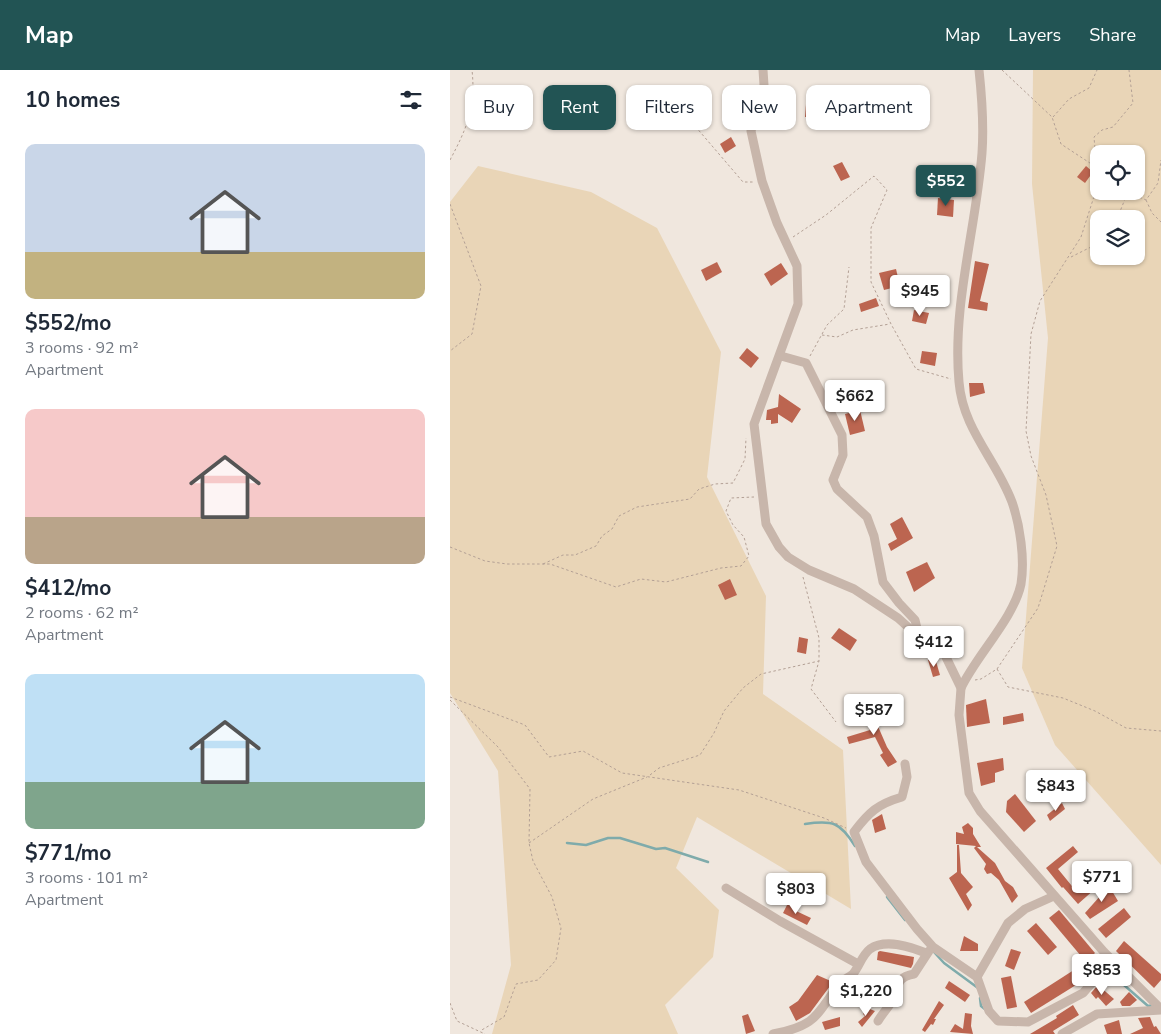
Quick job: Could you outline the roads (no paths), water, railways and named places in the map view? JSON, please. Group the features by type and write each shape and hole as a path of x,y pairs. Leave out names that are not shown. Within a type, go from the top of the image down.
{"street":[{"path":"763,70 764,85 751,131 762,182 797,266 798,304 781,356 754,424 766,524 778,547 800,565 854,589 898,618 919,637 945,656 962,685"},
{"path":"979,70 984,110 982,154 959,323 959,382 964,411 1012,502 1021,545 1021,584 1009,611 962,685 959,715 969,792 980,811 1054,896 1112,960 1161,1010"},
{"path":"781,356 806,364 842,435 843,455 833,480 837,489 867,517 874,536 884,582 898,603 915,620 919,637"},
{"path":"905,764 906,778 902,797 883,802 866,816 854,832 866,862 929,950"},
{"path":"726,888 780,921 858,964"},
{"path":"977,977 1008,923 1024,909 1054,896"},
{"path":"773,1034 796,1030 818,1015 841,982 853,974 870,949 885,944 929,950 977,977 989,1011 998,1020 1028,1022 1083,993 1112,960"},
{"path":"878,1021 894,998 896,986 904,976 914,974 929,950"},
{"path":"1062,1034 1097,1014 1161,1010"}],"waterway":[{"path":"805,824 823,822 835,824 845,832 855,846"},
{"path":"567,843 586,845 608,838 620,838 656,849 665,848 708,862"},
{"path":"887,897 905,920"},
{"path":"934,952 944,963 978,988"},
{"path":"1102,978 1104,976 1116,978 1148,1006 1154,1005"},
{"path":"980,998 981,1006 986,1010"}]}
